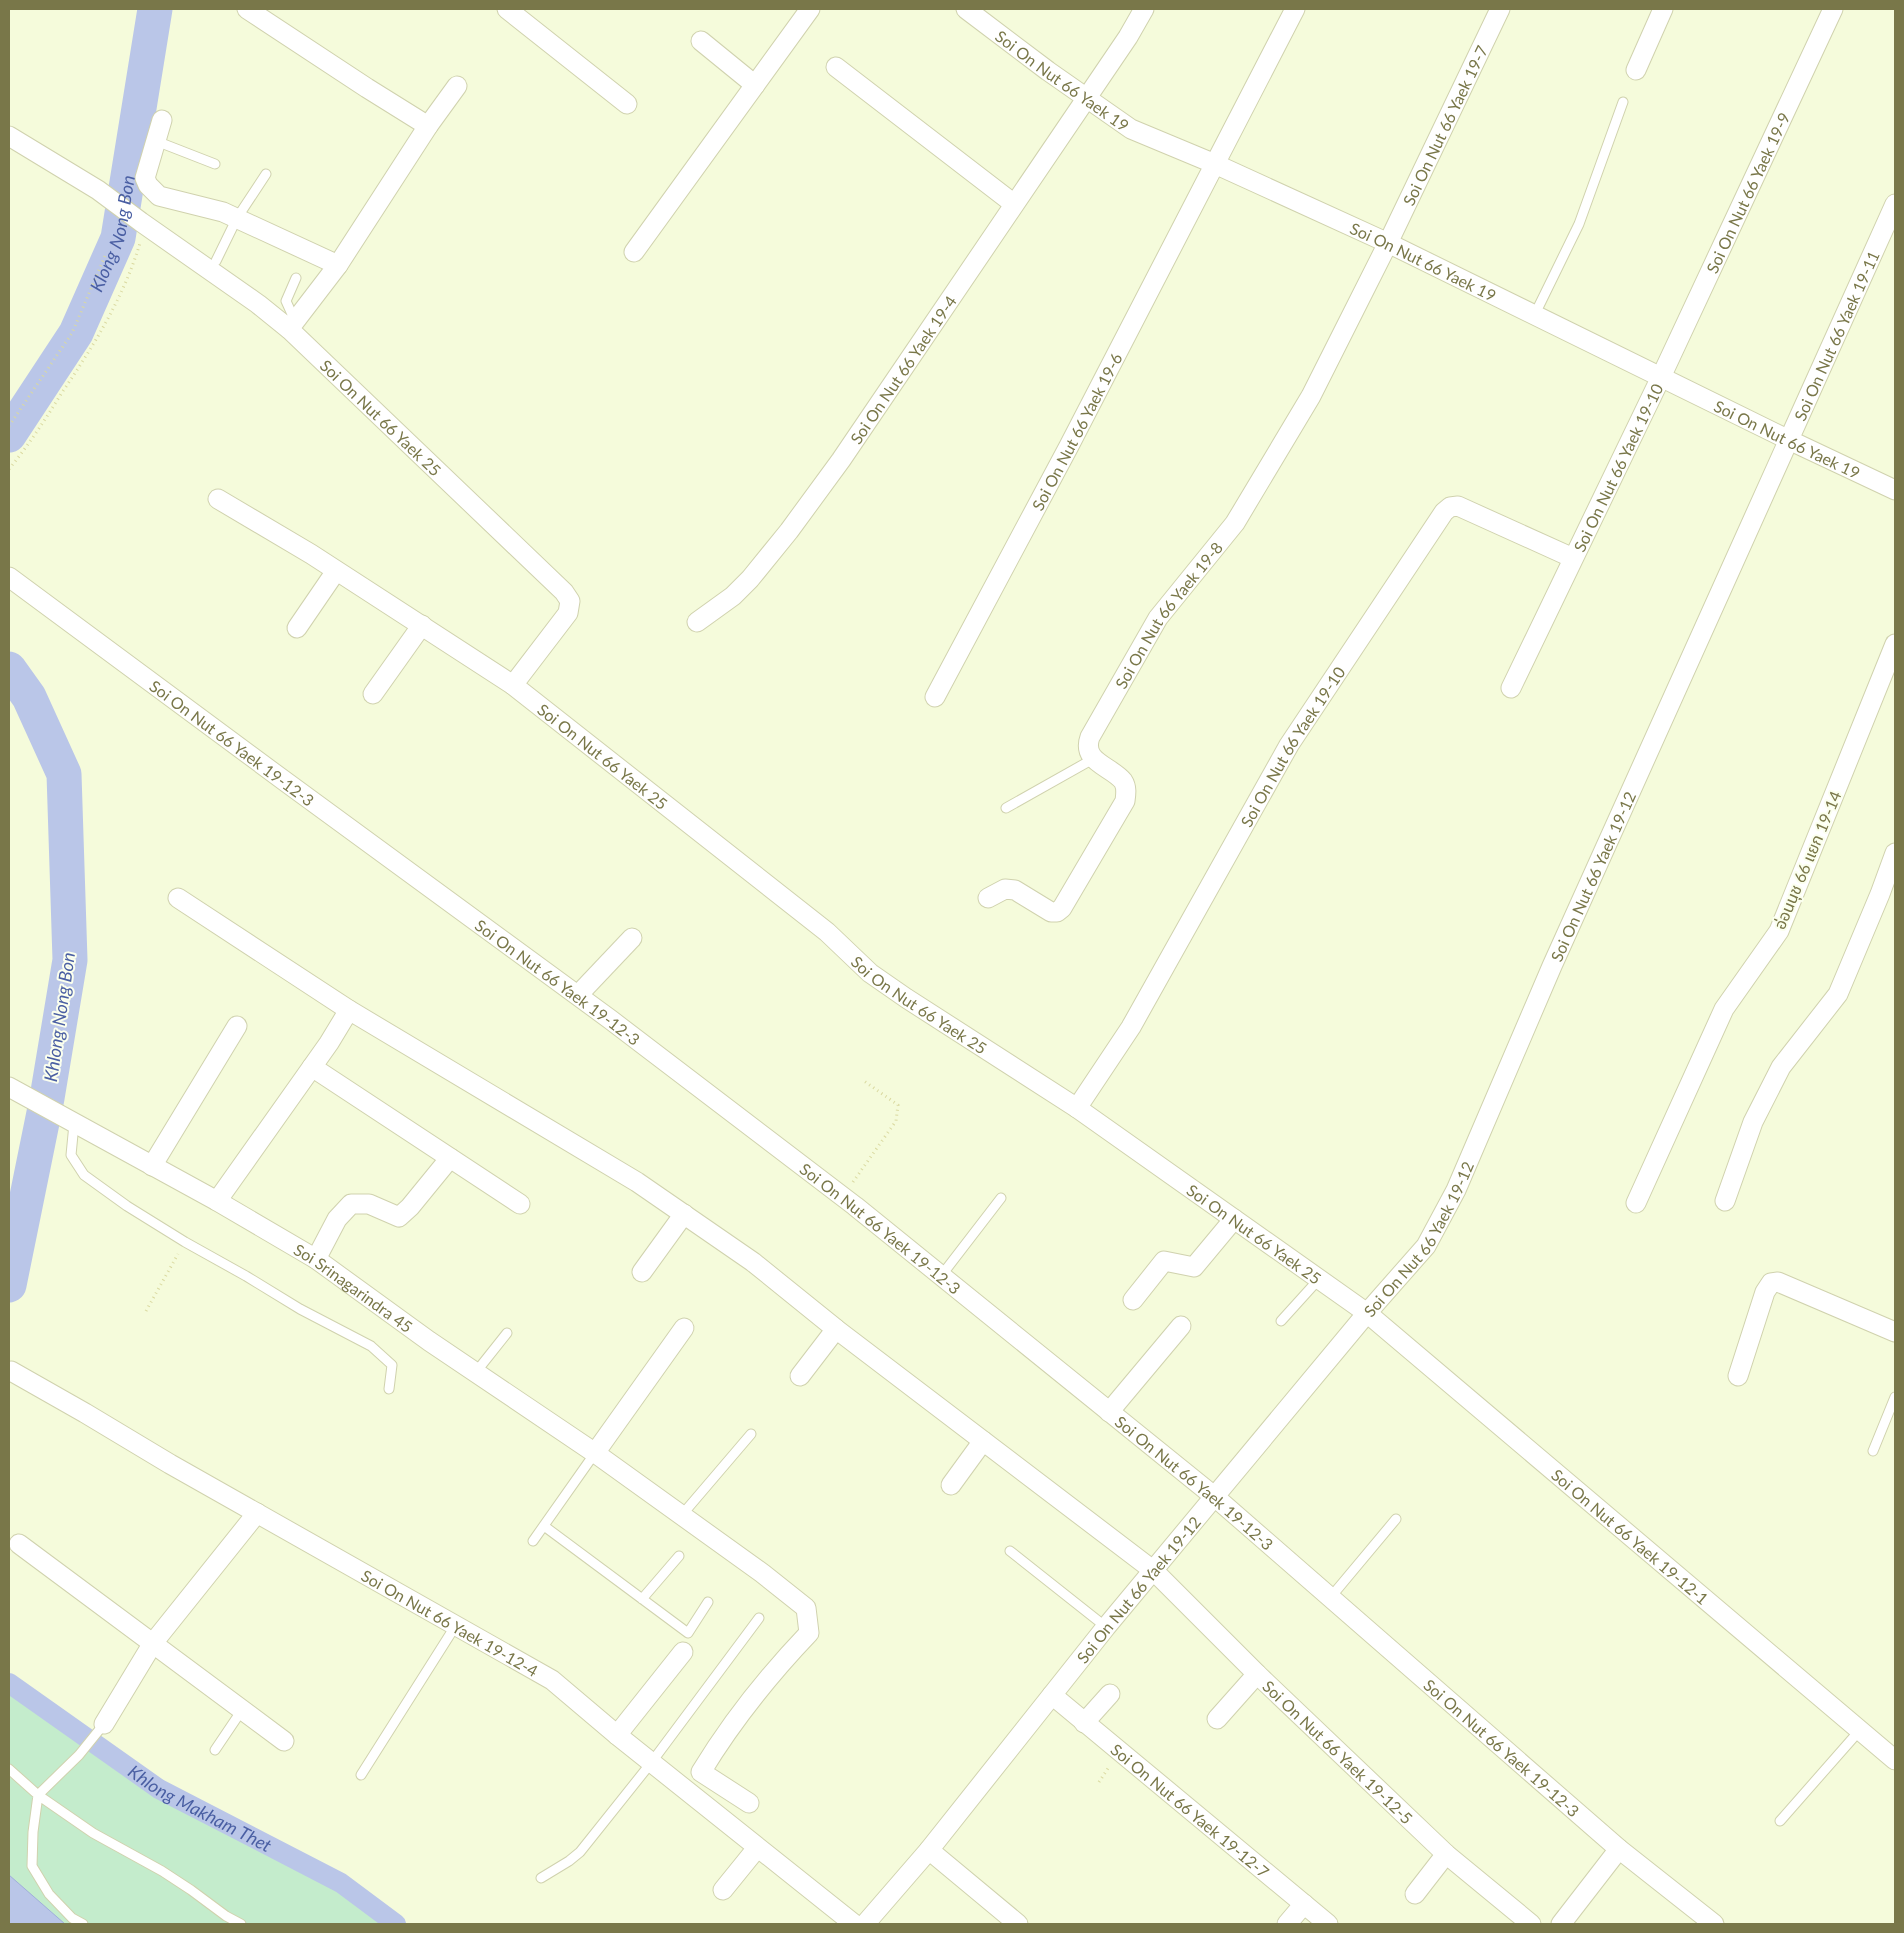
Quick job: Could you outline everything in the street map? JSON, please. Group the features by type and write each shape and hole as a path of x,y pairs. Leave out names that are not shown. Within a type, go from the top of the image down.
{"street":[{"path":"247,9 428,126"},
{"path":"507,9 628,104"},
{"path":"634,252 810,9"},
{"name":"Soi On Nut 66 Yaek 19","path":"966,9 1131,129 1215,164 1388,243 1788,440 1895,490"},
{"name":"Soi On Nut 66 Yaek 19-4","path":"697,622 733,596 750,579 789,531 841,460 1128,37 1144,9"},
{"name":"Soi On Nut 66 Yaek 19-6","path":"935,697 1069,446 1295,9"},
{"name":"Soi On Nut 66 Yaek 19-7","path":"1388,243 1500,9"},
{"path":"1636,70 1663,9"},
{"name":"Soi On Nut 66 Yaek 19-9","path":"1661,377 1833,9"},
{"path":"701,41 755,85"},
{"path":"836,67 1014,204"},
{"path":"292,325 338,265 428,126 457,86"},
{"path":"162,120 145,178 152,191 159,196 223,212 338,265"},
{"name":"Soi On Nut 66 Yaek 25","path":"9,136 98,190 143,224 258,304 292,325 564,592 570,600 568,613 514,685 827,932 870,973 1077,1108 1367,1313"},
{"name":"Soi On Nut 66 Yaek 19-11","path":"1788,440 1895,204"},
{"name":"Soi On Nut 66 Yaek 19-8","path":"1094,759 1088,744 1090,737 1158,618 1235,523 1311,396 1388,243"},
{"name":"Soi On Nut 66 Yaek 19-10","path":"1511,688 1661,377"},
{"name":"Soi On Nut 66 Yaek 19-12","path":"865,1924 928,1850 1106,1627 1367,1313 1426,1246 1456,1190 1552,966 1788,440"},
{"path":"218,499 422,625 514,685"},
{"name":"Soi On Nut 66 Yaek 19-10","path":"1077,1108 1131,1027 1289,745 1444,512 1450,507 1458,506 1573,558"},
{"path":"297,628 336,571"},
{"name":"Soi On Nut 66 Yaek 19-12-3","path":"9,577 578,995 843,1197 1214,1497 1619,1849 1714,1924"},
{"path":"372,694 422,625"},
{"name":"อ่อนนุช 66 แยก 19-14","path":"1636,1202 1724,1009 1779,930 1895,644"},
{"path":"988,898 1005,889 1015,890 1051,912 1057,912 1062,908 1125,801 1127,791 1124,782 1094,759"},
{"path":"1725,1201 1753,1122 1781,1067 1838,994 1895,853"},
{"name":"Soi On Nut 66 Yaek 19-12-5","path":"178,898 349,1010 637,1182 753,1262 836,1329 1154,1571 1257,1674 1446,1854 1531,1924"},
{"path":"578,995 632,938"},
{"path":"217,1201 312,1067 349,1010"},
{"path":"152,1166 237,1026"},
{"path":"312,1067 520,1204"},
{"name":"Soi Srinagarindra 45","path":"10,1088 217,1201 316,1259 429,1341 595,1453 762,1573 806,1608 809,1633 777,1667 724,1734 702,1772 749,1803"},
{"path":"316,1259 337,1219 351,1204 368,1204 399,1217 410,1207 450,1158"},
{"path":"642,1272 684,1214"},
{"path":"1133,1300 1164,1261 1194,1267 1234,1219"},
{"path":"1738,1376 1765,1292 1770,1283 1778,1282 1895,1332"},
{"name":"Soi On Nut 66 Yaek 19-12-1","path":"1367,1313 1895,1760"},
{"path":"1108,1412 1181,1326"},
{"path":"595,1453 684,1328"},
{"path":"800,1376 836,1329"},
{"name":"Soi On Nut 66 Yaek 19-12-4","path":"12,1371 257,1513 552,1680 651,1763 854,1924"},
{"path":"951,1485 983,1441"},
{"path":"104,1724 153,1643 257,1513"},
{"path":"19,1544 284,1741"},
{"path":"617,1735 683,1652"},
{"path":"1217,1719 1257,1674"},
{"path":"1084,1722 1110,1694"},
{"name":"Soi On Nut 66 Yaek 19-12-7","path":"1052,1695 1328,1924"},
{"path":"723,1890 757,1848"},
{"path":"1561,1924 1619,1849"},
{"path":"928,1850 1018,1924"},
{"path":"1415,1894 1446,1854"},
{"path":"1287,1924 1304,1904"}],"lane":[{"path":"1535,314 1579,224 1622,102"},
{"path":"156,141 215,164"},
{"path":"216,261 237,218 266,174"},
{"path":"292,325 286,301 296,278"},
{"path":"1006,808 1094,759"},
{"path":"74,1124 71,1155 84,1175 127,1206 185,1242 246,1276 300,1310 371,1346 392,1365 389,1389"},
{"path":"941,1276 1001,1198"},
{"path":"1281,1321 1319,1279"},
{"path":"476,1372 507,1333"},
{"path":"1873,1451 1895,1398"},
{"path":"681,1516 751,1434"},
{"path":"533,1541 595,1453"},
{"path":"1330,1598 1396,1519"},
{"path":"544,1526 688,1634 708,1602"},
{"path":"1010,1552 1106,1627"},
{"path":"642,1600 679,1556"},
{"path":"541,1878 580,1852 651,1763 759,1618"},
{"path":"361,1775 456,1625"},
{"path":"215,1750 242,1710"},
{"path":"83,1924 72,1918 50,1894 32,1866 38,1795 79,1756 104,1724"},
{"path":"1780,1821 1860,1730"},
{"path":"9,1769 38,1795 93,1833 162,1871 226,1916 241,1924"}],"path":[{"path":"9,469 25,450 97,340 136,258 143,224"},
{"path":"9,426 72,333 105,256"},
{"path":"843,1197 896,1121 898,1105 864,1081"},
{"path":"146,1311 185,1242"}],"shaded area":[{"path":"9,9 1895,9 1895,1924 9,1924"},
{"path":"9,1683 159,1789 341,1883 396,1924 9,1924"}],"water":[{"path":"9,1875 65,1924 9,1924"}],"waterway":[{"name":"Klong Nong Bon","path":"9,435 76,333 118,238 155,9"},
{"name":"Khlong Nong Bon","path":"9,669 29,697 64,774 70,960 47,1098 9,1285"},
{"name":"Khlong Makham Thet","path":"9,1683 159,1789 341,1883 396,1924"}]}
